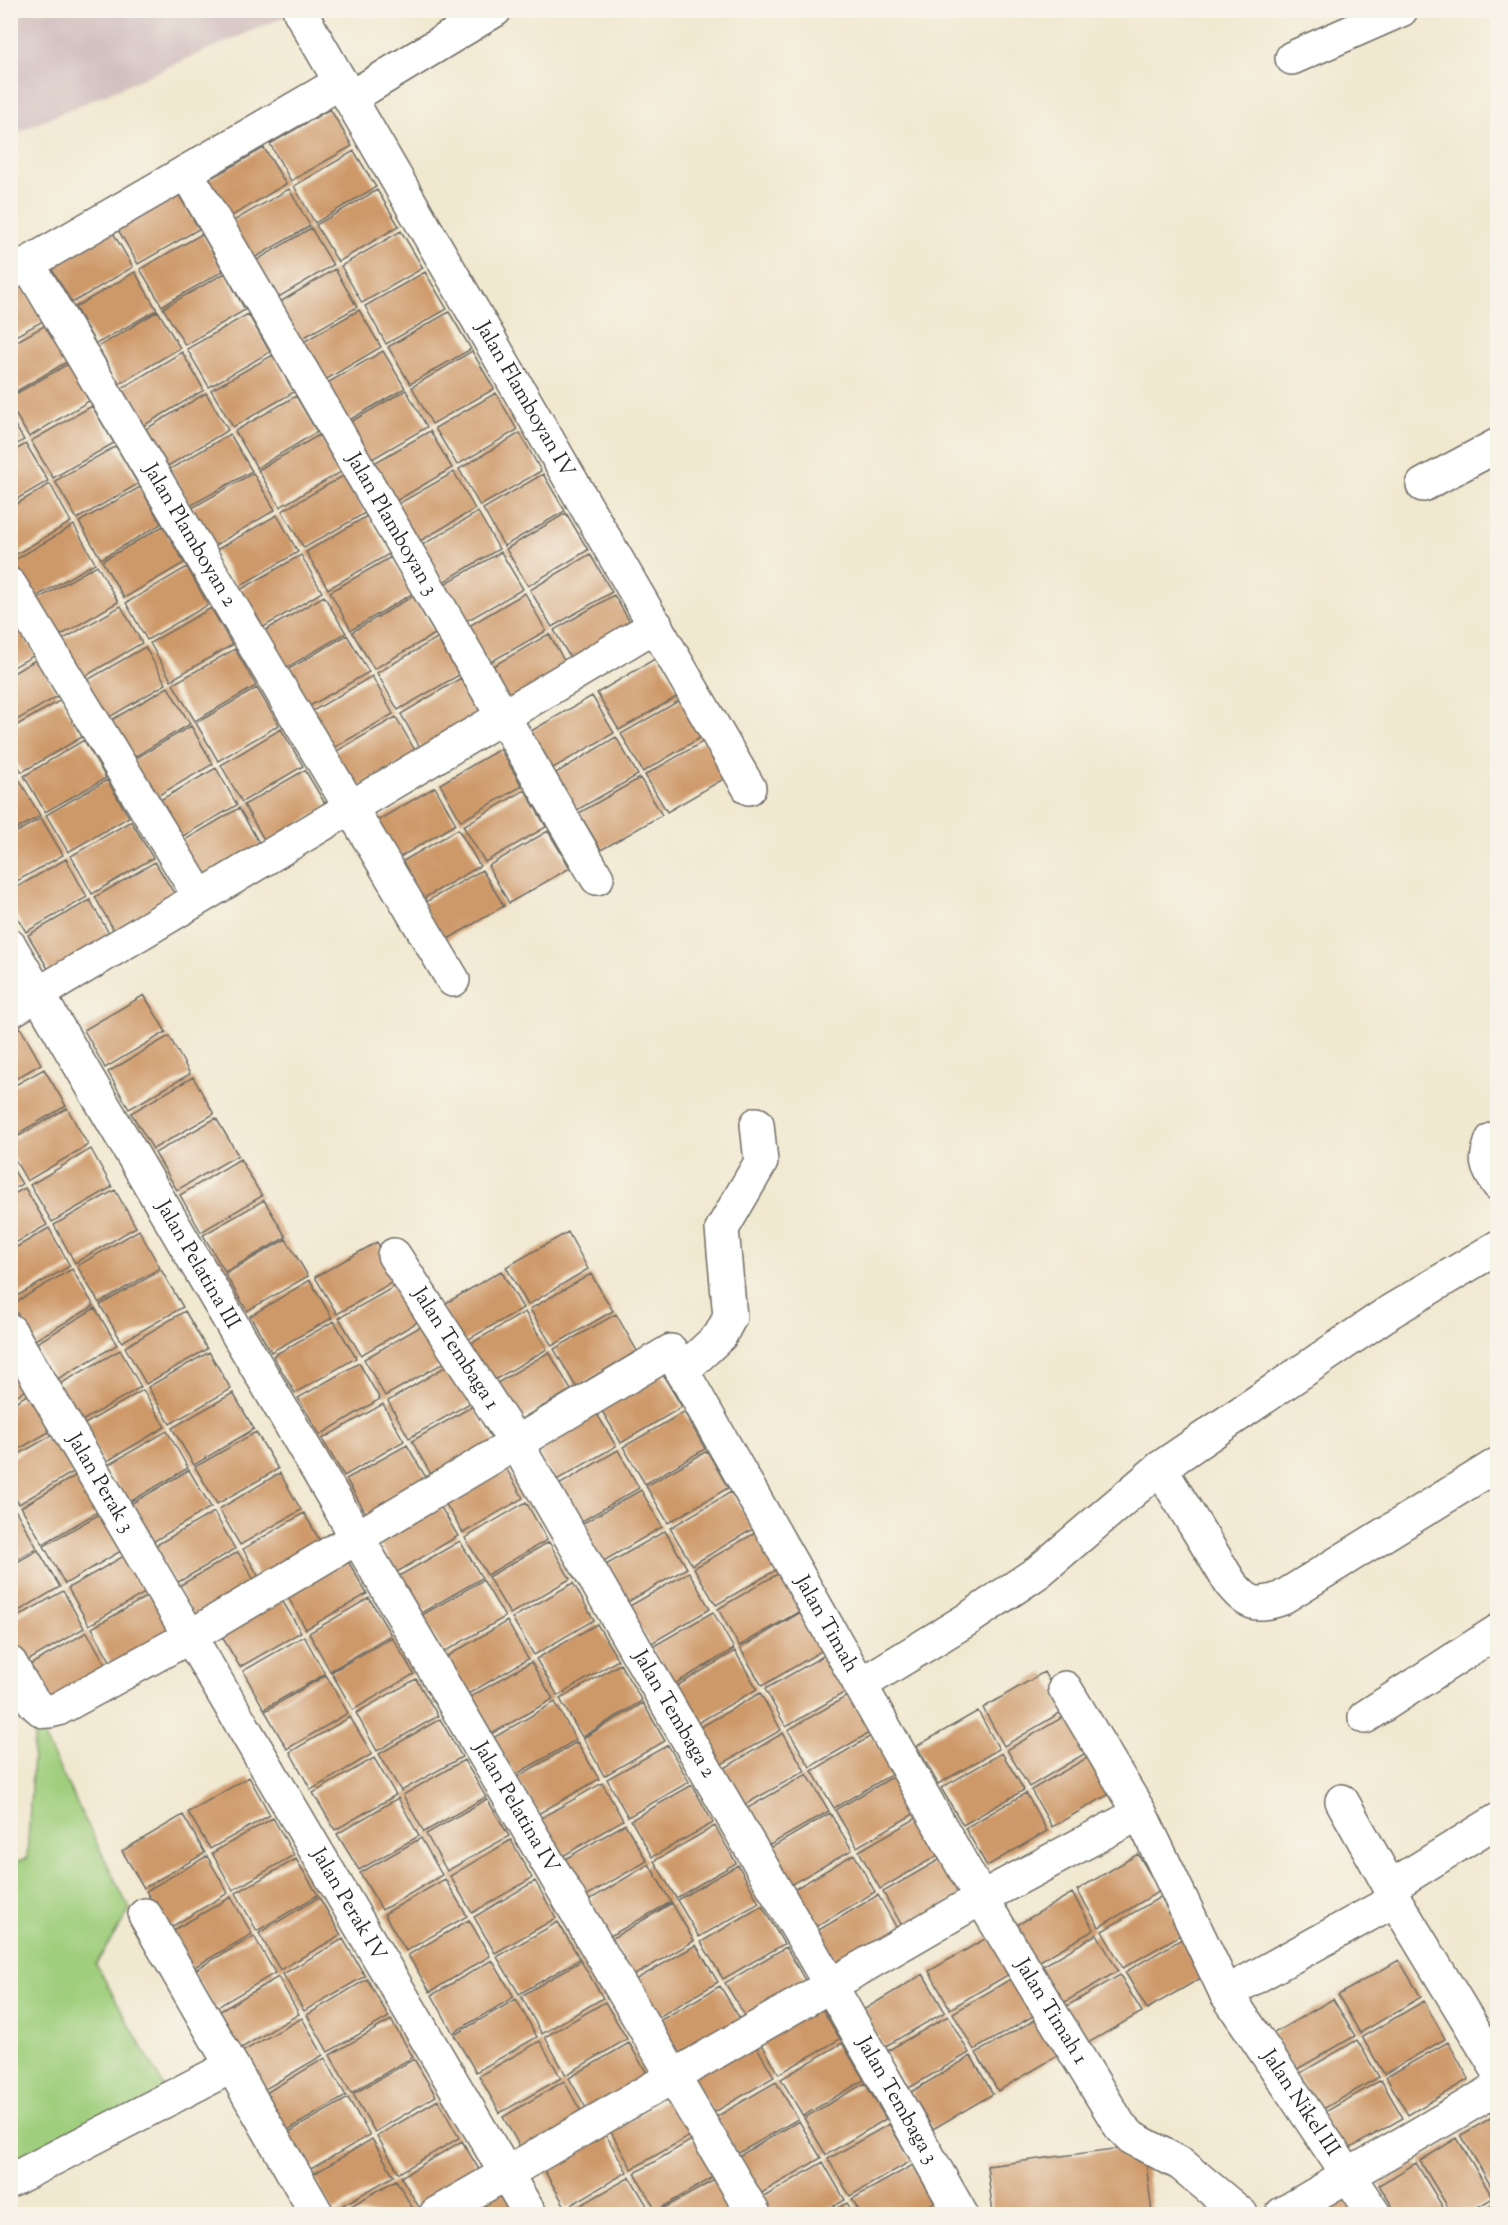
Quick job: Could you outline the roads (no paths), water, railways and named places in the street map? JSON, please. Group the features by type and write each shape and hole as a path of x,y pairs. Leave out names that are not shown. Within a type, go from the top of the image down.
{"street":[{"path":"19,269 186,172 495,10"},
{"path":"1292,58 1401,10"},
{"name":"Jalan Flamboyan IV","path":"300,12 749,788"},
{"name":"Jalan Plamboyan 3","path":"186,172 597,878"},
{"name":"Jalan Plamboyan 2","path":"19,269 351,807 453,980"},
{"path":"1423,485 1497,445"},
{"path":"10,585 200,897"},
{"path":"10,1011 656,625"},
{"name":"Jalan Pelatina III","path":"10,946 357,1538"},
{"path":"10,1663 30,1697 43,1710 58,1709 191,1636 516,1443 677,1361 720,1336 730,1317 722,1229 761,1162 757,1124"},
{"path":"1497,1137 1492,1140 1487,1153 1486,1165 1497,1184"},
{"path":"860,1685 969,1619 1038,1572 1160,1468 1391,1311 1497,1247"},
{"name":"Jalan Tembaga 1","path":"394,1255 516,1443"},
{"name":"Jalan Perak 3","path":"10,1331 191,1636"},
{"name":"Jalan Timah","path":"677,1361 981,1898"},
{"name":"Jalan Tembaga 2","path":"516,1443 831,1986"},
{"path":"1160,1468 1231,1584 1241,1596 1253,1603 1265,1604 1280,1599 1497,1464"},
{"name":"Jalan Pelatina IV","path":"357,1538 754,2214"},
{"path":"1365,1717 1497,1631"},
{"name":"Jalan Perak IV","path":"191,1636 530,2214"},
{"name":"Jalan Nikel III","path":"1065,1688 1140,1813 1226,1994 1374,2214"},
{"path":"1342,1801 1393,1894 1497,2070"},
{"path":"436,2214 981,1898 1140,1813"},
{"path":"1226,1994 1393,1894 1497,1820"},
{"name":"Jalan Timah 1","path":"981,1898 1120,2126 1132,2138 1181,2164 1241,2214"},
{"path":"145,1915 317,2214"},
{"name":"Jalan Tembaga 3","path":"831,1986 961,2214"},
{"path":"10,2181 232,2066"},
{"path":"1282,2214 1497,2088"}]}
